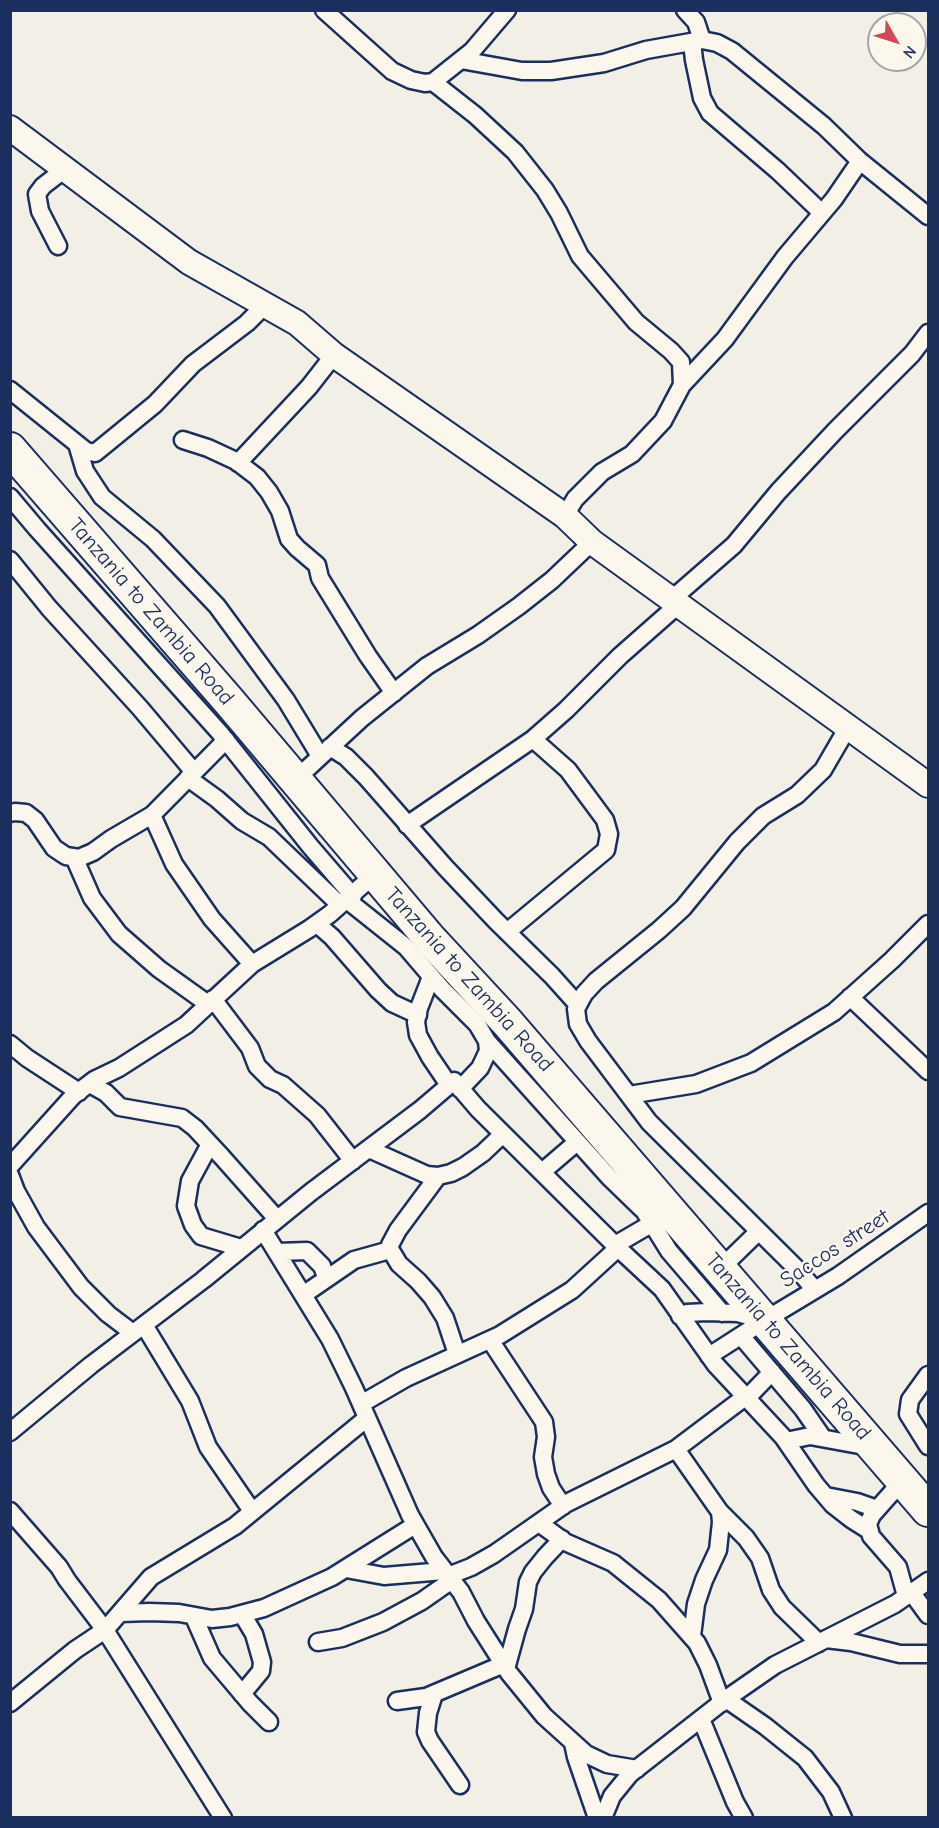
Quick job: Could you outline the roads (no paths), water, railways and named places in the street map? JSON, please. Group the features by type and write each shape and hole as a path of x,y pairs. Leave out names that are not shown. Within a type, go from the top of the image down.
{"highway":[{"name":"Tanzania to Zambia Road","path":"10,449 431,940 507,1022 720,1269 753,1328 875,1448 928,1510"}],"street":[{"path":"324,10 392,71 411,80 433,82 475,115 515,152 545,190 580,256 636,322 681,362 682,385"},
{"path":"433,82 472,51 507,10"},
{"path":"685,10 696,22 697,41 694,60 702,98 710,113 778,171 822,213"},
{"path":"461,60 522,71 551,71 604,63 646,50 697,41 717,44 732,51 825,126 860,161 928,216"},
{"path":"10,128 189,262 297,323 334,355 565,516 592,542 928,785"},
{"path":"565,516 575,499 602,472 632,454 663,421 682,385 725,339 785,256 822,213 860,161"},
{"path":"58,246 40,211 36,194 65,169"},
{"path":"10,390 76,444 94,453 155,404 193,363 248,323 266,304"},
{"path":"407,825 533,739 566,710 734,545 786,483 912,354 928,333"},
{"path":"238,463 309,387 334,355"},
{"path":"183,440 208,448 238,463 256,477 269,492 280,511 289,539 317,565 320,578 368,656 394,693"},
{"path":"76,444 85,471 102,497 153,539 217,606 325,752 346,757 507,932 578,1005"},
{"path":"10,497 226,740 310,846 347,900"},
{"path":"295,780 427,666 478,635 519,606 592,542"},
{"path":"12,566 140,708 191,775 242,821 269,837 406,947 431,977 477,1024 488,1041 577,1142 646,1216"},
{"path":"815,1290 649,1122 588,1041 578,1024 576,1009 584,994 596,981 683,908 737,842 763,816 797,795 823,770 848,727"},
{"path":"507,932 606,850 609,834 605,820 568,770 533,739"},
{"path":"12,808 26,813 35,820 54,848 66,856 79,858 93,852 111,838 152,815 226,740"},
{"path":"152,815 174,864 212,919 252,964"},
{"path":"74,857 92,898 119,934 159,969 211,1001 250,1048 256,1066 270,1079 283,1085 317,1115 353,1161"},
{"path":"10,1166 84,1088 186,1025 252,964 317,924 375,874"},
{"path":"317,924 332,937 392,1003 418,1015"},
{"path":"629,1095 696,1084 751,1063 834,1012 928,924"},
{"path":"431,977 416,1022 418,1035 430,1057 455,1087 662,1289 709,1356 786,1441 826,1496 851,1519 870,1531"},
{"path":"850,997 928,1071"},
{"path":"10,1432 91,1365 277,1219 480,1068 488,1051 488,1041"},
{"path":"10,1044 27,1058 84,1088 106,1093 120,1107 182,1118 210,1144 277,1219"},
{"path":"369,1149 427,1174 438,1176 464,1167 504,1134"},
{"path":"542,1172 577,1142"},
{"path":"210,1144 190,1181 186,1206 193,1225 201,1236 241,1248"},
{"path":"634,1168 634,1192 646,1216 669,1251 722,1312"},
{"path":"10,1175 36,1227 74,1278 108,1314 139,1329 190,1401 208,1447 252,1511"},
{"path":"438,1176 398,1230 390,1245 390,1250 399,1264 432,1297 445,1318 457,1354"},
{"name":"Saccos street","path":"709,1356 885,1245 928,1213"},
{"path":"10,1703 75,1650 105,1630 151,1577 235,1526 364,1411 406,1378 490,1340 572,1290 646,1216"},
{"path":"263,1230 330,1339 415,1525 434,1557 461,1592 505,1667 544,1716 586,1754 607,1764 637,1769"},
{"path":"720,1269 759,1231"},
{"path":"303,1295 326,1277 354,1260 390,1250"},
{"path":"277,1252 307,1251 322,1266 326,1277"},
{"path":"680,1316 697,1312 738,1313 753,1328 772,1372 803,1409 823,1438"},
{"path":"490,1340 544,1422 546,1437 543,1457 546,1474 551,1488 563,1506"},
{"path":"318,1642 342,1638 383,1622 422,1600 448,1576 471,1567 494,1554 563,1506 676,1449 745,1398 772,1372"},
{"path":"926,1382 910,1400 908,1414 928,1446"},
{"path":"786,1441 810,1436 875,1448"},
{"path":"676,1449 720,1512 746,1538 760,1558 771,1590 782,1607 823,1641 851,1642 900,1654 928,1654"},
{"path":"903,1480 877,1509 868,1524 871,1536 898,1568 909,1594 928,1615"},
{"path":"826,1496 857,1502 877,1509"},
{"path":"10,1511 58,1567 105,1630 224,1818"},
{"path":"692,1636 696,1604 718,1550 720,1512"},
{"path":"539,1523 562,1539 613,1563 659,1600 692,1636 724,1701 765,1726 805,1758 831,1792 843,1818"},
{"path":"121,1613 149,1611 212,1619 264,1608 346,1569 415,1525"},
{"path":"505,1667 524,1609 528,1582 539,1565 562,1539"},
{"path":"346,1569 384,1576 448,1576"},
{"path":"603,1818 612,1796 637,1769 724,1701 775,1665 909,1594 928,1581"},
{"path":"242,1614 254,1634 262,1662 261,1671 242,1694"},
{"path":"194,1617 212,1658 269,1722"},
{"path":"397,1701 426,1697 505,1667"},
{"path":"434,1694 428,1713 426,1732 430,1742 460,1785"},
{"path":"701,1719 735,1802 744,1818"},
{"path":"573,1743 597,1818"}]}
